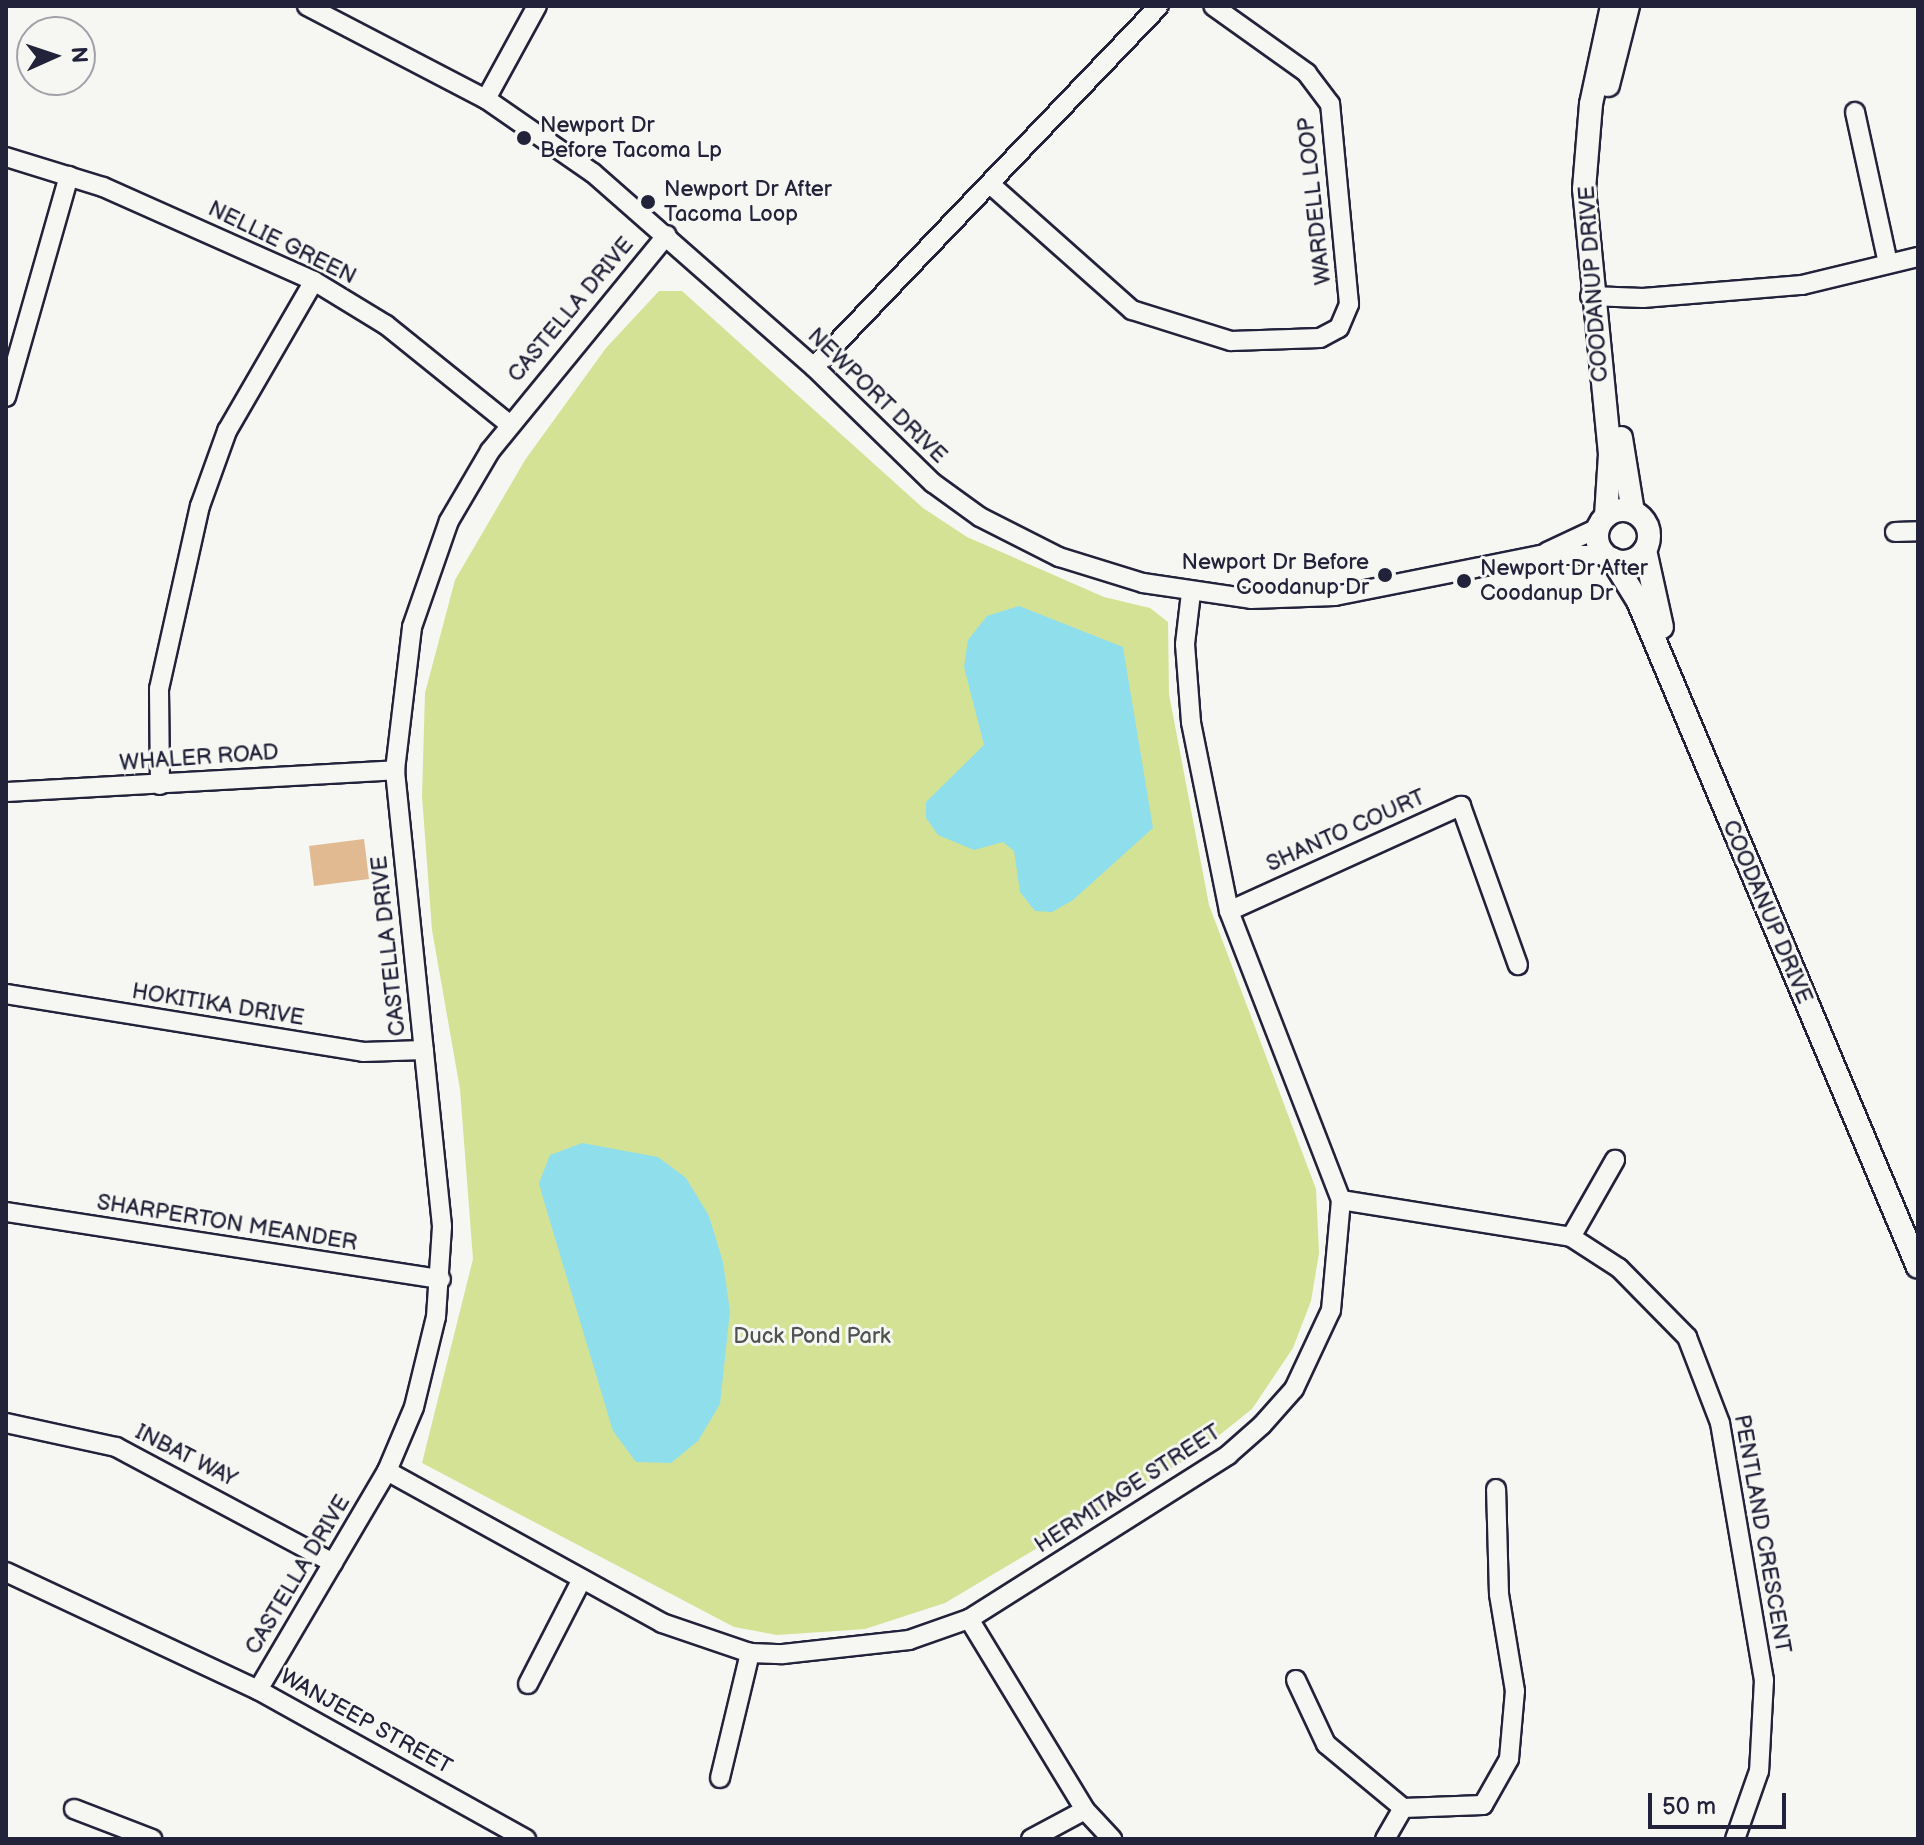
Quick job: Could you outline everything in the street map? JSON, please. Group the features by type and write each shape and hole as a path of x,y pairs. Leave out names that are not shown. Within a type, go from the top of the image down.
{"main road":[{"name":"COODANUP DRIVE","path":"1612,6 1584,189 1633,512"},
{"name":"COODANUP DRIVE","path":"1601,88 1628,6"},
{"name":"COODANUP DRIVE","path":"1598,296 1610,454 1602,522"},
{"path":"1633,512 1648,528 1645,550 1626,561 1609,557 1602,522 1633,512"},
{"name":"COODANUP DRIVE","path":"1645,550 1668,646 1918,1233"},
{"name":"COODANUP DRIVE","path":"1609,557 1638,601 1918,1267"}],"street":[{"name":"NEWPORT DRIVE","path":"307,6 486,99 593,173 814,367 891,447 980,517 1091,569 1191,593 1251,599 1335,596 1541,555 1609,557"},
{"path":"486,99 537,6"},
{"path":"814,367 1159,6"},
{"name":"WARDELL LOOP","path":"990,184 1132,310 1231,341 1320,338 1339,328 1349,304 1330,104 1307,73 1213,6"},
{"path":"1855,112 1888,263"},
{"name":"NELLIE GREEN","path":"6,157 69,176 314,281 386,325 509,424"},
{"path":"6,397 10,370 69,176"},
{"name":"CASTELLA DRIVE","path":"258,1690 387,1471 430,1351 441,1279 442,1226 395,770 404,666 428,574 468,486 509,424 667,235"},
{"path":"1598,296 1802,285 1918,257"},
{"path":"160,785 159,689 200,506 227,431 314,281"},
{"name":"NEWPORT DRIVE","path":"1541,555 1602,522"},
{"path":"1895,532 1918,531"},
{"name":"HERMITAGE STREET","path":"387,1471 662,1623 750,1653 909,1640 969,1619 1228,1455 1262,1425 1294,1389 1331,1310 1341,1200 1229,911 1203,808 1189,710 1185,644 1191,593"},
{"name":"WHALER ROAD","path":"6,792 395,770"},
{"name":"SHANTO COURT","path":"1229,911 1461,806 1518,965"},
{"name":"HOKITIKA DRIVE","path":"6,994 363,1052 424,1050"},
{"path":"1571,1237 1615,1160"},
{"name":"PENTLAND CRESCENT","path":"1341,1200 1571,1237 1619,1268 1687,1337 1720,1423 1764,1680 1759,1771 1735,1839"},
{"name":"SHARPERTON MEANDER","path":"6,1212 441,1279"},
{"name":"INBAT WAY","path":"6,1423 116,1447 333,1563"},
{"path":"1296,1680 1326,1744 1403,1808 1483,1805 1509,1759 1515,1691 1499,1594 1496,1489"},
{"name":"WANJEEP STREET","path":"6,1572 258,1690 526,1839"},
{"path":"528,1684 582,1579"},
{"path":"969,1619 1085,1810 1112,1839"},
{"path":"720,1778 750,1653"},
{"path":"1385,1839 1403,1808"},
{"path":"74,1809 152,1839"},
{"path":"1031,1839 1085,1810"}],"green space":[{"name":"Duck Pond Park","path":"659,291 682,291 923,508 967,537 1104,597 1150,608 1168,622 1169,694 1209,905 1316,1189 1319,1253 1311,1301 1293,1348 1252,1409 1197,1453 945,1603 865,1629 777,1635 734,1627 422,1463 473,1259 460,1089 432,930 422,796 425,693 455,580 525,460 606,348"}],"water":[{"path":"1019,606 1123,647 1153,828 1073,900 1052,912 1035,911 1020,892 1014,851 1003,842 974,850 938,835 926,818 926,802 984,745 964,667 968,640 987,616"},
{"path":"582,1143 658,1157 686,1178 709,1216 723,1262 730,1311 720,1404 698,1441 671,1463 636,1462 613,1431 543,1198 539,1183 550,1155"}],"building":[{"path":"364,839 369,879 314,886 309,846"}],"place":[{"name":"Newport Dr Before Tacoma Lp","path":"524,138"},
{"name":"Newport Dr After Tacoma Loop","path":"648,202"},
{"name":"Newport Dr Before Coodanup Dr","path":"1385,575"},
{"name":"Newport Dr After Coodanup Dr","path":"1464,581"}]}
